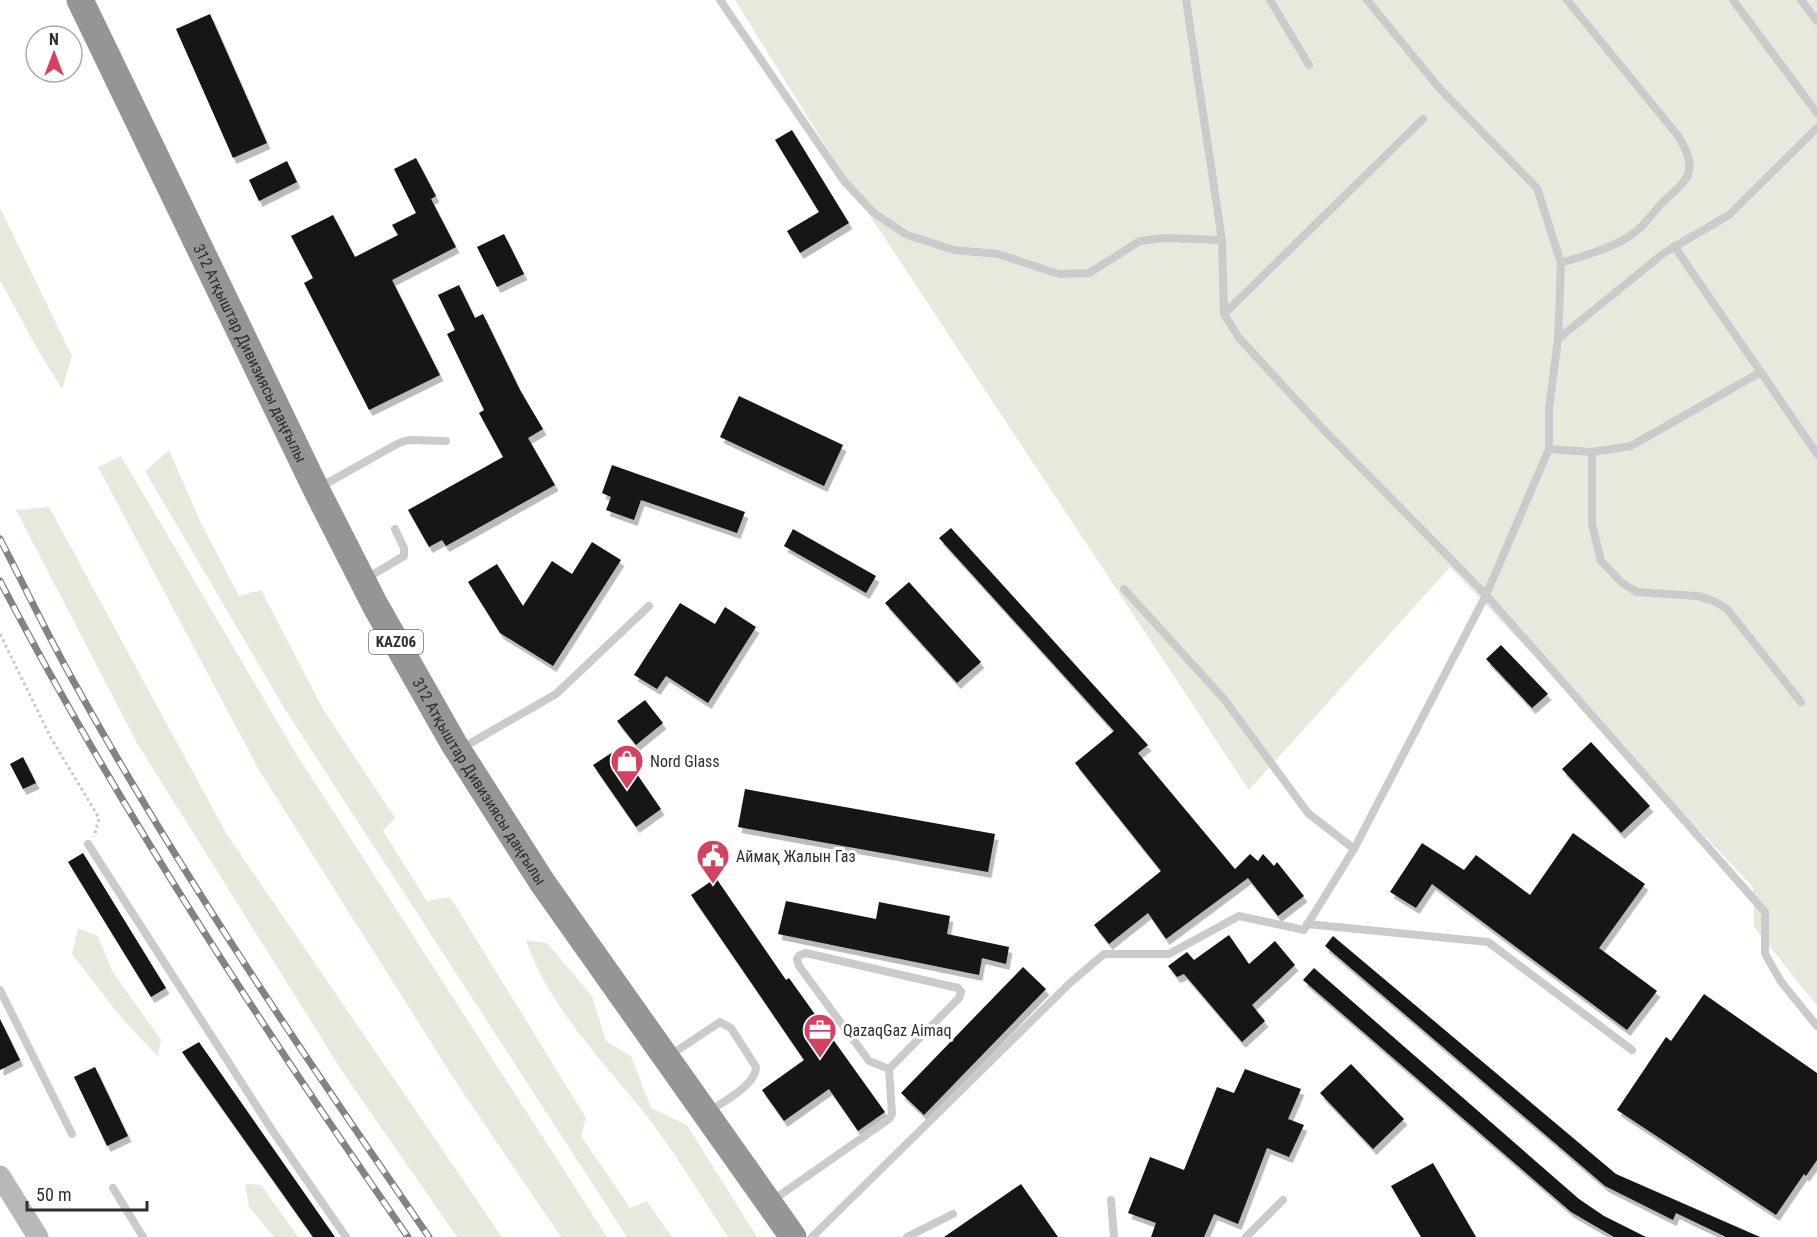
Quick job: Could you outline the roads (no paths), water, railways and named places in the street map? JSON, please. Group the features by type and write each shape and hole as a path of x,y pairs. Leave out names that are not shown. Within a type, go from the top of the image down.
{"highway":[{"name":"312 Атқыштар Дивизиясы даңғылы","path":"80,0 316,489 363,581 458,750 542,882 793,1237"}],"main road":[{"path":"0,1176 38,1237"}],"lane":[{"path":"720,0 844,181 874,213 907,236 954,250 998,254 1059,274 1089,273 1140,240 1164,238 1222,240"},
{"path":"1186,0 1222,240 1224,314 1239,338 1323,429 1486,595 1765,912 1765,954 1782,983 1817,1026"},
{"path":"1270,0 1309,65"},
{"path":"812,1237 1070,983 1104,954 1169,954 1239,916 1304,930 1354,849 1486,595 1549,449 1549,408 1558,339 1561,263 1537,188 1440,89 1367,0"},
{"path":"1561,263 1617,244 1641,228 1661,204 1686,182 1691,163 1679,137 1567,0"},
{"path":"1733,0 1817,113"},
{"path":"1801,0 1817,21"},
{"path":"1224,314 1423,119"},
{"path":"1558,339 1674,246 1729,215 1817,128"},
{"path":"1674,246 1759,373 1817,454"},
{"path":"1549,449 1592,452 1631,446 1759,373"},
{"path":"316,489 399,443 409,440 446,441"},
{"path":"1592,452 1592,524 1601,561 1622,583 1637,592 1698,596 1716,602 1726,609 1801,702"},
{"path":"363,581 404,556 404,548 395,529"},
{"path":"1124,589 1224,699 1308,813 1354,849"},
{"path":"458,750 556,694 649,606"},
{"path":"88,844 272,1130 346,1237"},
{"path":"1307,924 1488,942 1632,1050"},
{"path":"769,1202 889,1119 892,1114 889,1069 959,998 961,992 958,988 806,953 800,955 797,959 799,966 869,1061 889,1069"},
{"path":"0,990 72,1134"},
{"path":"667,1057 720,1022 730,1028 756,1066 756,1072 751,1081 706,1113"},
{"path":"113,1188 143,1237"},
{"path":"1111,1200 1114,1237"},
{"path":"1246,1237 1283,1200"},
{"path":"907,1237 953,1214"}],"railway":[{"path":"0,539 65,666 158,826 245,965 429,1237"},
{"path":"0,581 94,751 143,833 299,1077 408,1237"}],"place":[{"name":"Nord Glass","path":"627,790"},
{"name":"Аймақ Жалын Газ","path":"713,885"},
{"name":"QazaqGaz Aimaq","path":"820,1059"}]}
